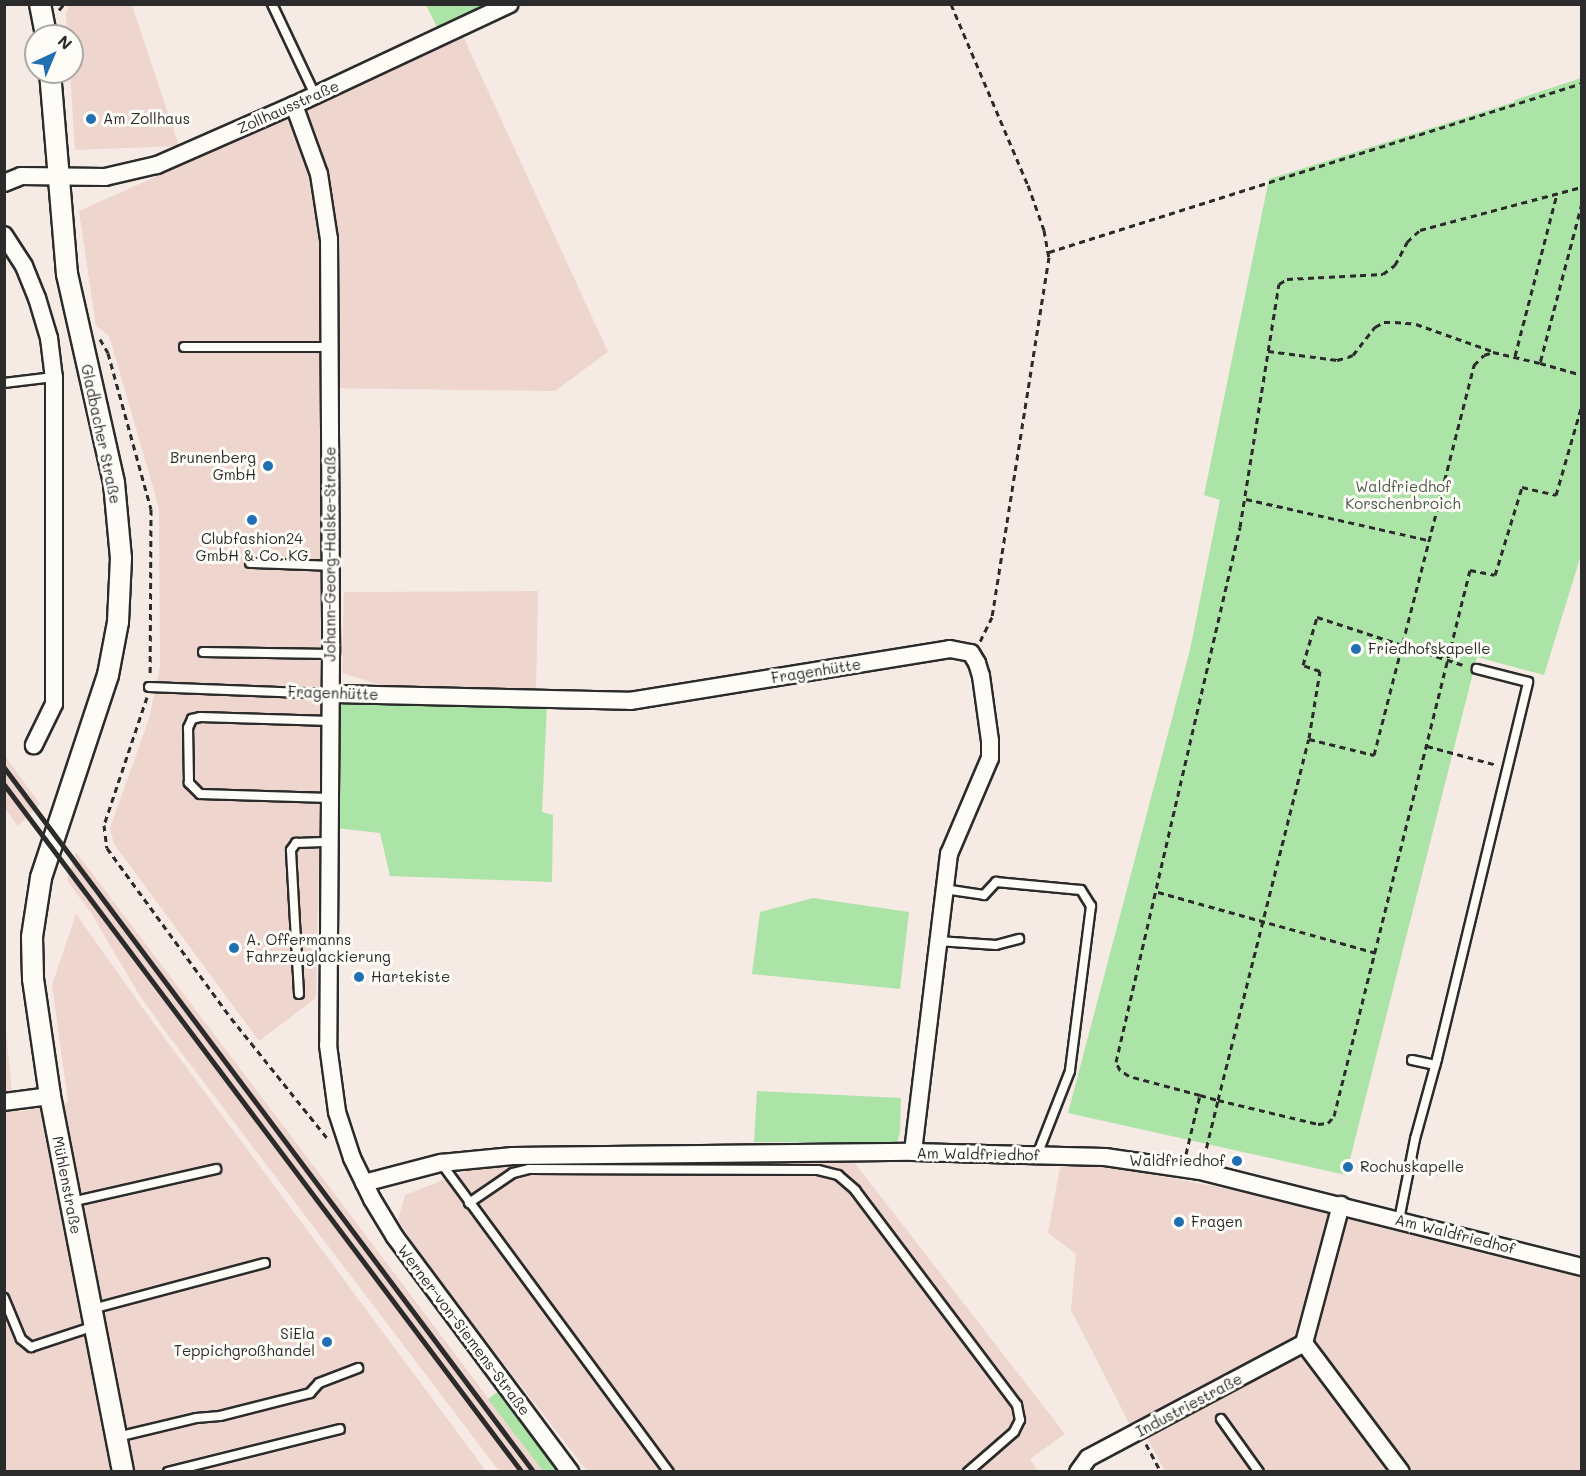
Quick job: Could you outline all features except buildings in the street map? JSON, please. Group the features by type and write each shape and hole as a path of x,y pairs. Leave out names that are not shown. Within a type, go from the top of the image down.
{"street":[{"path":"40,4 44,24"},
{"name":"Zollhausstraße","path":"58,177 105,177 140,170 294,105 510,4"},
{"name":"Gladbacher Straße","path":"37,897 53,837 102,696 115,644 119,610 120,544 115,494 67,274 51,84"},
{"name":"Johann-Georg-Halske-Straße","path":"294,105 319,174 327,216 331,566 330,1070 337,1112 352,1158 364,1183"},
{"path":"4,183 21,176 58,177"},
{"path":"4,234 24,266 37,298 49,338 54,377 54,704 34,745"},
{"name":"Fragenhütte","path":"331,694 630,701 950,649 970,653"},
{"path":"913,1152 949,854 990,758 990,741 981,676 970,653"},
{"name":"Mühlenstraße","path":"37,897 32,937 33,979 50,1096 123,1472"},
{"path":"4,1102 50,1096"},
{"name":"Am Waldfriedhof","path":"364,1183 441,1163 513,1156 913,1152 1114,1158 1200,1171 1581,1267"},
{"name":"Werner-von-Siemens-Straße","path":"364,1183 381,1215 410,1258 570,1472"},
{"path":"1341,1205 1304,1343 1401,1472"},
{"name":"Industriestraße","path":"1078,1472 1089,1458 1304,1343"}],"lane":[{"path":"272,4 315,95"},
{"path":"184,347 329,347"},
{"path":"4,383 54,377"},
{"path":"250,562 331,566"},
{"path":"203,652 331,654"},
{"path":"1399,1220 1415,1139 1528,682 1477,669"},
{"name":"Fragenhütte","path":"149,687 331,694"},
{"path":"331,721 201,717 192,719 188,728 189,783 200,794 331,798"},
{"path":"299,994 291,850 296,843 330,842"},
{"path":"945,882 984,895 996,882 1081,890 1091,906 1070,1071 1037,1155"},
{"path":"938,941 996,945 1019,939"},
{"path":"1412,1060 1435,1065"},
{"path":"441,1163 669,1472"},
{"path":"71,1202 216,1168"},
{"path":"469,1203 506,1176 524,1169 819,1170 838,1175 855,1190 1017,1405 1020,1420 1014,1432 968,1472"},
{"path":"4,1298 21,1339 31,1347 93,1318 265,1263"},
{"path":"116,1437 196,1418 220,1416 310,1393 319,1383 358,1368"},
{"path":"1221,1419 1259,1472"},
{"path":"168,1472 340,1429"}],"path":[{"path":"951,4 1028,185 1041,219 1049,252 992,617 984,637 970,653"},
{"path":"1049,252 1581,83"},
{"path":"1581,187 1420,230 1407,242 1395,265 1383,274 1284,280 1277,288 1246,499 1116,1064 1129,1076 1314,1123 1324,1124 1331,1121 1337,1109 1470,570 1495,575 1522,487 1556,495 1581,405"},
{"path":"1515,356 1557,194"},
{"path":"1540,363 1581,203"},
{"path":"1268,351 1337,360 1353,355 1375,327 1384,322 1395,322 1416,324 1493,352 1581,375"},
{"path":"79,336 92,334 99,338 108,353 151,509 149,687 142,716 104,825 107,848 231,1018 314,1123 341,1151 352,1158"},
{"path":"1309,739 1374,755 1472,371 1480,358 1493,352"},
{"path":"1246,499 1429,540"},
{"path":"1200,1171 1309,739 1320,671 1303,665 1317,617 1448,662 1477,669"},
{"path":"1427,746 1507,768"},
{"path":"1157,892 1376,953"},
{"path":"1183,1168 1200,1095"},
{"path":"1140,1431 1161,1472"}],"shaded area":[{"path":"69,5 132,5 179,146 75,150 71,84 84,84 84,24 66,24"},
{"path":"461,32 608,352 555,391 323,388 324,618 316,998 259,1041 114,844 110,828 149,719 160,666 159,508 111,342 108,335 96,326 79,211 258,131"},
{"path":"538,591 536,690 393,689 342,673 344,592"},
{"path":"5,756 40,804 18,826 5,808"},
{"path":"76,852 543,1471 499,1471 168,1035 138,993 93,916 67,880"},
{"path":"76,914 149,1017 486,1471 5,1471 4,1013 12,1092 18,1112 68,1102 52,985"},
{"path":"522,1156 854,1162 1065,1434 1030,1459 1038,1471 587,1471 422,1258 398,1220 405,1195 471,1169"},
{"path":"1097,1164 1354,1213 1581,1272 1581,1471 1165,1471 1139,1423 1131,1427 1071,1310 1076,1254 1048,1233 1060,1167"}],"green space":[{"path":"426,5 487,5 437,27"},
{"name":"Waldfriedhof Korschenbroich","path":"1581,78 1581,555 1544,675 1477,657 1346,1175 1068,1113 1190,650 1220,500 1204,495 1269,179 1514,102"},
{"path":"346,698 547,705 542,812 553,815 552,882 390,876 380,833 336,828 337,712"},
{"path":"813,898 909,912 900,989 752,974 760,912"},
{"path":"757,1091 901,1098 900,1132 897,1143 754,1142"},
{"path":"500,1390 561,1471 543,1471 488,1399"}],"railway":[{"path":"4,767 534,1472"},
{"path":"4,784 522,1472"}],"place":[{"name":"Am Zollhaus","path":"91,119"},
{"name":"Brunenberg GmbH","path":"268,466"},
{"name":"Clubfashion24 GmbH & Co. KG","path":"252,520"},
{"name":"Friedhofskapelle","path":"1356,649"},
{"name":"A. Offermanns Fahrzeuglackierung","path":"234,948"},
{"name":"Hartekiste","path":"359,977"},
{"name":"Waldfriedhof","path":"1237,1161"},
{"name":"Rochuskapelle","path":"1348,1167"},
{"name":"Fragen","path":"1179,1222"},
{"name":"SiEla Teppichgroßhandel","path":"327,1342"}]}
